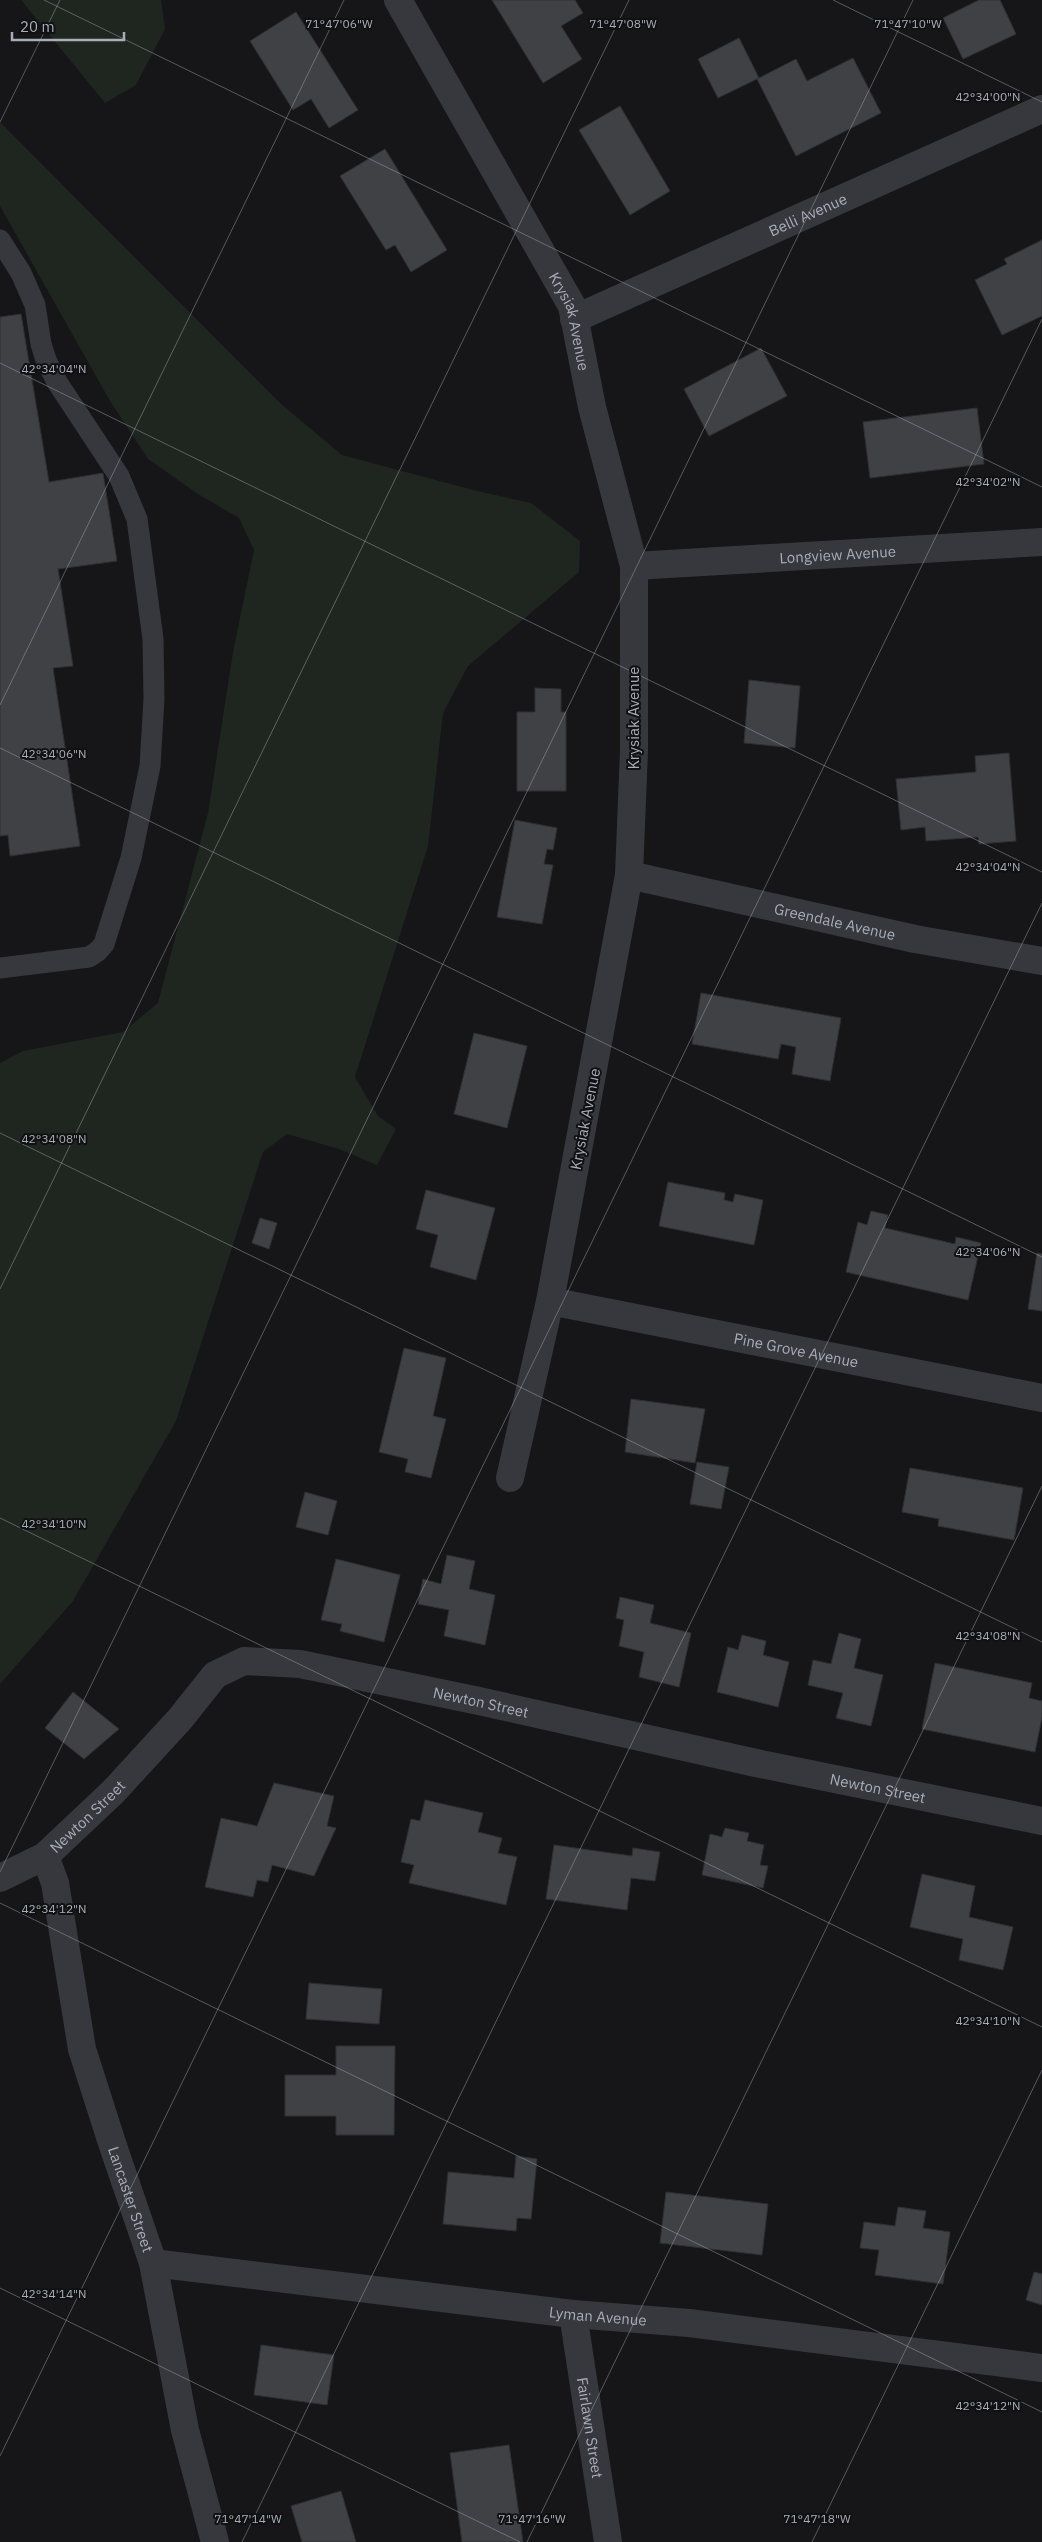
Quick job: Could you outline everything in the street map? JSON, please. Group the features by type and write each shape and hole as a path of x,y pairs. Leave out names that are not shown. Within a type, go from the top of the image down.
{"street":[{"name":"Krysiak Avenue","path":"398,0 572,306 594,416 634,566 634,750 629,875 550,1301 510,1478"},
{"name":"Belli Avenue","path":"574,319 1042,109"},
{"name":"Longview Avenue","path":"634,566 1042,542"},
{"name":"Greendale Avenue","path":"629,875 915,939 1042,961"},
{"name":"Pine Grove Avenue","path":"550,1301 1042,1398"},
{"name":"Newton Street","path":"0,1878 44,1856 113,1792 180,1719 215,1675 244,1661 300,1664 479,1701 756,1763 1042,1821"},
{"name":"Lancaster Street","path":"44,1856 55,1883 82,2049 153,2263 185,2430 215,2542"},
{"name":"Lyman Avenue","path":"153,2263 573,2314 689,2323 1042,2368"},
{"name":"Fairlawn Street","path":"573,2314 608,2542"}],"lane":[{"path":"0,240 21,273 35,305 41,344 46,360 57,382 119,476 137,519 153,639 154,699 150,766 131,858 104,944 98,951 89,956 0,968"}],"shaded area":[{"path":"21,0 161,0 165,29 136,85 105,103"},
{"path":"0,122 280,403 342,455 477,491 531,503 580,541 579,572 468,666 443,713 428,846 355,1077 378,1116 396,1129 377,1165 339,1149 287,1134 263,1152 176,1421 73,1601 0,1684 0,1063 23,1051 123,1032 158,1003 208,813 233,652 254,550 239,518 198,494 148,459 110,401 0,206"}],"building":[{"path":"492,0 575,0 583,13 561,26 582,59 543,83"},
{"path":"979,0 1000,0 1016,34 963,59 943,18"},
{"path":"296,12 358,110 329,128 311,99 293,110 250,41"},
{"path":"739,38 759,78 718,98 698,59"},
{"path":"853,58 881,113 796,156 757,79 796,59 807,81"},
{"path":"620,106 670,191 630,215 579,130"},
{"path":"385,149 447,250 411,272 395,245 386,250 340,176"},
{"path":"1042,240 1042,316 1002,335 975,280 1007,264 1004,259"},
{"path":"21,314 49,482 103,473 117,561 58,569 73,666 53,668 80,846 10,856 8,835 0,836 0,317"},
{"path":"761,348 787,396 709,436 684,389"},
{"path":"977,408 984,464 870,478 863,422"},
{"path":"749,680 800,686 795,748 744,743"},
{"path":"535,688 561,689 561,712 566,712 566,791 517,791 517,712 535,712"},
{"path":"1009,753 1016,841 979,844 978,837 926,841 925,827 901,830 896,779 976,772 975,756"},
{"path":"515,820 557,828 553,850 547,849 544,864 553,865 542,924 497,917"},
{"path":"701,993 841,1018 830,1081 792,1074 796,1047 781,1044 778,1059 692,1044"},
{"path":"474,1033 527,1046 507,1128 454,1114"},
{"path":"668,1182 725,1193 724,1200 733,1202 735,1194 763,1200 754,1245 659,1226"},
{"path":"426,1190 495,1208 476,1280 430,1267 438,1235 416,1229"},
{"path":"871,1211 888,1215 885,1228 955,1244 956,1237 981,1243 968,1300 846,1272 858,1222 867,1225"},
{"path":"260,1218 277,1223 269,1249 252,1243"},
{"path":"1037,1253 1042,1254 1042,1311 1028,1309"},
{"path":"404,1348 446,1358 433,1416 446,1419 431,1478 405,1472 408,1459 379,1452"},
{"path":"631,1399 705,1409 695,1463 625,1452"},
{"path":"697,1462 729,1467 721,1509 690,1504"},
{"path":"910,1468 1023,1488 1014,1540 938,1526 939,1519 902,1512"},
{"path":"305,1492 337,1501 328,1535 296,1527"},
{"path":"447,1555 475,1561 469,1589 495,1595 485,1645 444,1636 449,1610 418,1604 423,1579 441,1584"},
{"path":"336,1559 400,1575 384,1642 340,1631 342,1624 321,1620"},
{"path":"620,1597 654,1605 650,1623 691,1633 679,1687 639,1677 644,1652 619,1646 624,1620 616,1618"},
{"path":"839,1633 861,1639 854,1668 883,1675 871,1726 836,1718 843,1693 808,1685 813,1660 831,1664"},
{"path":"742,1635 766,1641 763,1655 789,1662 778,1707 717,1692 728,1647 738,1650"},
{"path":"935,1663 1032,1683 1029,1698 1042,1701 1042,1717 1035,1752 922,1729"},
{"path":"73,1692 119,1729 84,1759 45,1728"},
{"path":"274,1783 334,1796 327,1826 336,1828 314,1876 272,1865 268,1882 257,1880 253,1897 205,1887 221,1818 257,1826"},
{"path":"425,1800 483,1813 478,1832 502,1838 498,1853 517,1857 506,1905 409,1883 414,1865 401,1862 411,1819 420,1821"},
{"path":"725,1828 749,1833 747,1841 764,1845 760,1865 768,1866 763,1888 702,1875 710,1834 722,1837"},
{"path":"554,1845 632,1856 633,1848 660,1852 655,1881 631,1878 627,1910 546,1899"},
{"path":"922,1874 975,1886 969,1917 1013,1927 1003,1970 959,1960 963,1939 910,1927"},
{"path":"309,1983 382,1989 379,2024 306,2019"},
{"path":"336,2046 395,2046 394,2135 336,2135 336,2116 285,2116 285,2075 336,2075"},
{"path":"516,2156 537,2159 531,2219 517,2218 516,2231 443,2224 448,2172 514,2178"},
{"path":"666,2192 768,2204 762,2255 660,2243"},
{"path":"898,2207 926,2211 923,2228 950,2232 943,2284 875,2275 879,2250 860,2248 864,2222 895,2226"},
{"path":"1034,2272 1042,2274 1042,2305 1026,2300"},
{"path":"261,2345 334,2355 327,2405 254,2395"},
{"path":"509,2445 523,2542 462,2542 450,2453"},
{"path":"341,2491 356,2542 302,2542 291,2506"}]}
